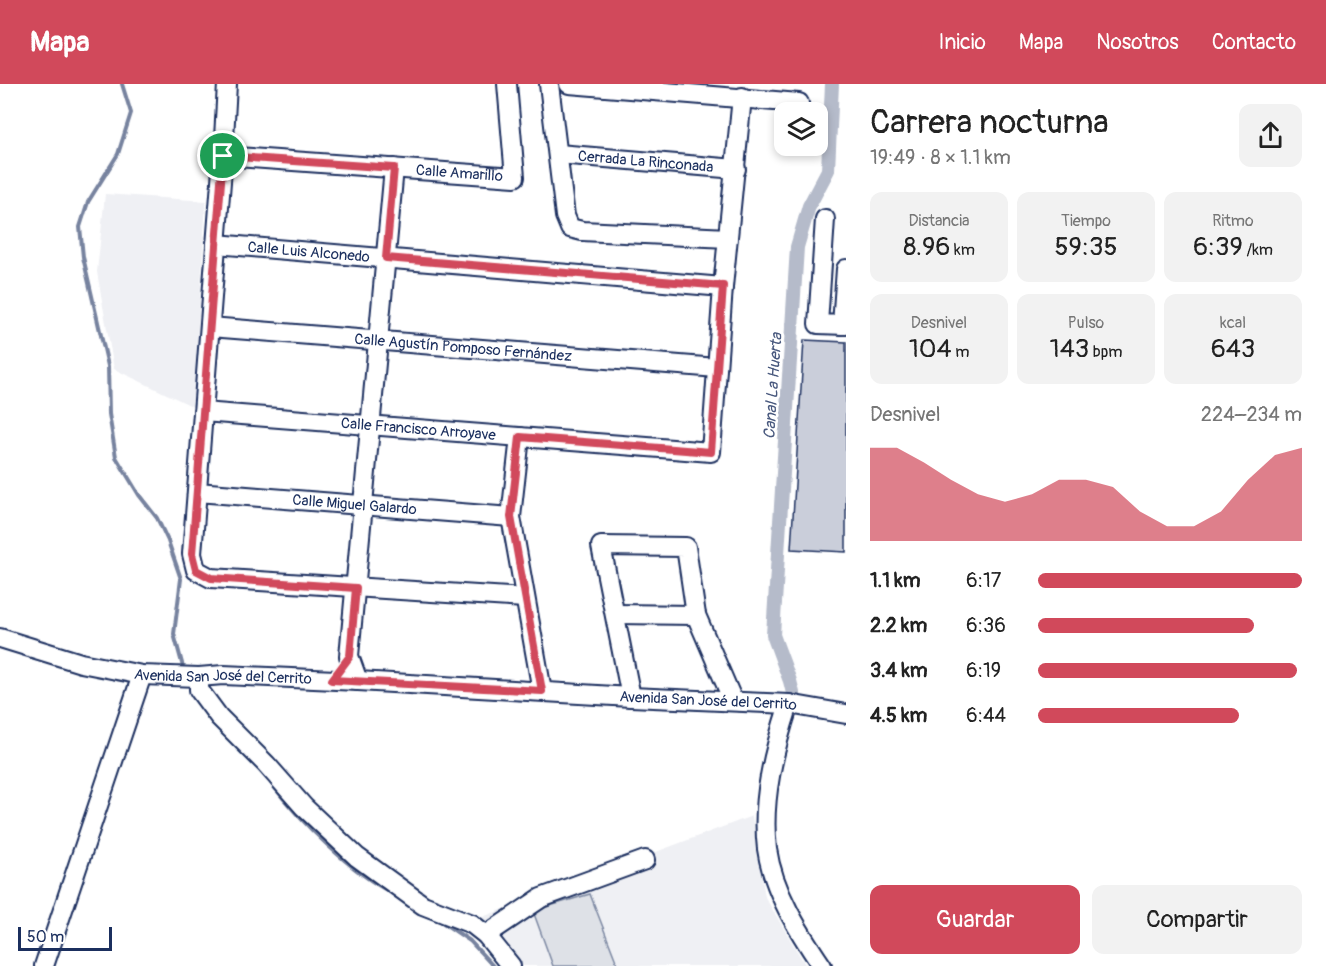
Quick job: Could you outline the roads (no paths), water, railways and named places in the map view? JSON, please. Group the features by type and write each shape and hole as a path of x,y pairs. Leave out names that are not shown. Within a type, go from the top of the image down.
{"street":[{"path":"227,84 192,554 196,570 211,578 525,598"},
{"name":"Calle Amarillo","path":"223,156 515,177 507,84"},
{"path":"549,84 565,216 570,228 582,231 728,238"},
{"path":"569,84 790,102"},
{"name":"Calle Francisco Arroyave","path":"203,412 711,452 723,286 742,97"},
{"name":"Cerrada La Rinconada","path":"558,154 736,169"},
{"path":"358,681 350,656 394,168"},
{"path":"825,219 818,324 844,325 846,269"},
{"name":"Calle Luis Alconedo","path":"216,244 723,286"},
{"name":"Calle Agustín Pomposo Fernández","path":"210,327 717,368"},
{"path":"520,437 511,517 542,691"},
{"name":"Calle Miguel Galardo","path":"197,492 511,517"},
{"path":"631,697 601,546 686,547 696,615 733,701"},
{"path":"615,614 696,615"},
{"name":"Avenida San José del Cerrito","path":"0,638 81,663 141,675 199,677 223,675 358,681 789,704 846,714"},
{"path":"332,680 350,656"},
{"path":"44,966 141,675"},
{"path":"199,677 199,690 219,717 266,764 304,807 357,857 423,905 472,924 486,935 511,966"},
{"path":"789,704 774,749 766,801 767,850 779,891 808,946 822,966"},
{"path":"486,935 541,898 645,860"}],"waterway":[{"path":"122,84 131,113 118,154 88,202 80,227 83,257 108,366 109,414 116,457 139,495 157,518 168,541 181,579 174,634 183,667"},
{"name":"Canal La Huerta","path":"793,693 773,635 797,247 809,206 828,170 832,84"},
{"path":"271,783 327,845 361,873 394,894"},
{"path":"439,920 470,941 493,966"}]}
